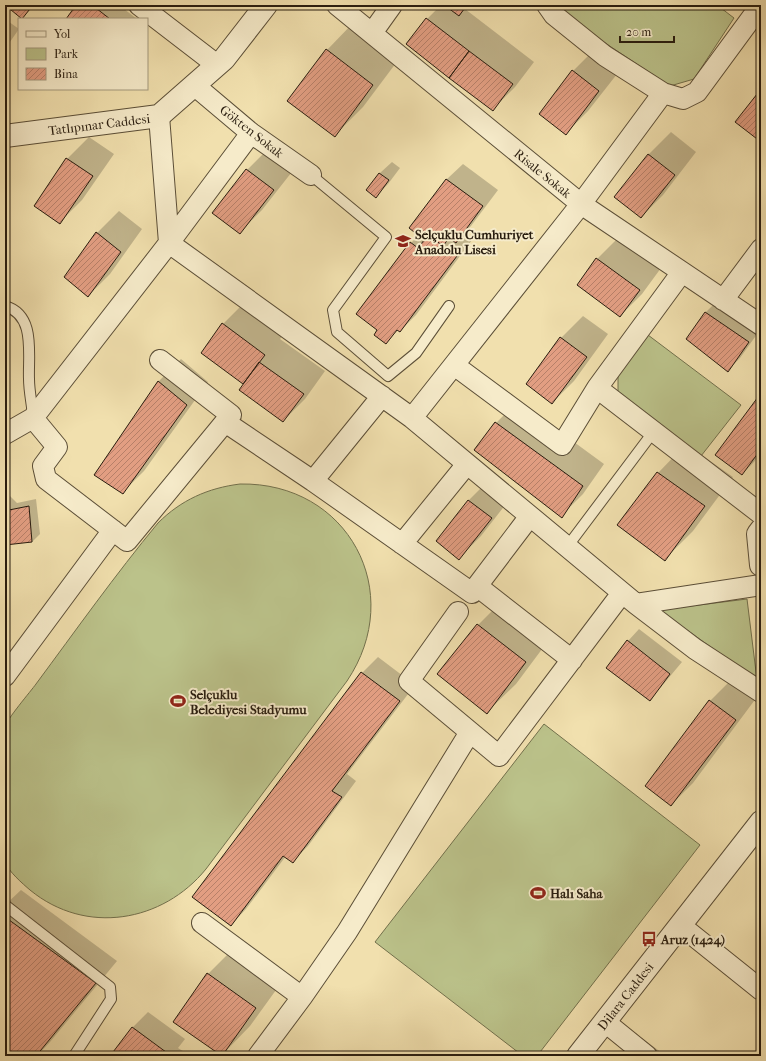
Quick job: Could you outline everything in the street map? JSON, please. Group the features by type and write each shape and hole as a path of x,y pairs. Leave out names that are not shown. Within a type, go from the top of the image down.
{"street":[{"path":"139,5 217,65"},
{"name":"Tatlıpınar Caddesi","path":"5,136 159,116 224,58 266,5"},
{"name":"Risale Sokak","path":"337,5 581,204 761,325"},
{"path":"372,33 392,5"},
{"path":"547,5 554,15 605,56 663,93 683,99 697,92 761,5"},
{"name":"Gökten Sokak","path":"194,85 250,134 311,175"},
{"path":"412,418 581,204 663,93"},
{"path":"159,116 169,243 412,418 629,599 695,649 761,692"},
{"path":"5,434 34,418 169,243 250,134"},
{"path":"723,300 761,248"},
{"path":"454,365 562,445 597,388 682,272"},
{"path":"34,418 56,447 43,466 46,479 127,541 231,415 160,360"},
{"path":"597,388 761,514"},
{"path":"313,480 382,396"},
{"path":"225,422 313,480 472,593 530,516"},
{"path":"402,544 467,464"},
{"path":"5,676 113,530"},
{"path":"761,530 758,534 761,565"},
{"path":"458,612 408,681 499,756 572,660 629,599 761,585"},
{"path":"477,586 572,660"},
{"path":"258,1056 302,997 347,932 470,732"},
{"name":"Dilara Caddesi","path":"578,1056 761,822"},
{"path":"202,923 302,997"},
{"path":"680,925 761,990"},
{"path":"605,1022 647,1056"}],"lane":[{"path":"311,175 386,237 333,310 337,332 388,376 416,353 448,306"},
{"path":"5,306 23,318 29,336 29,380 34,418"},
{"path":"567,547 654,431"},
{"path":"5,905 110,987 111,999 74,1056"}],"green space":[{"path":"560,5 717,5 734,18 694,79 670,86 569,19"},
{"path":"648,335 741,405 701,456 618,393 618,374"},
{"name":"Selçuklu Belediyesi Stadyumu","path":"240,484 278,488 311,501 337,522 356,548 368,579 371,612 364,647 347,681 206,869 188,887 168,901 146,911 123,917 99,918 75,914 52,904 30,890 12,873 5,862 4,735 6,723 158,523 176,508 196,496 228,486"},
{"path":"747,599 757,680 659,610"},
{"name":"Halı Saha","path":"544,724 700,845 537,1056 523,1056 375,942"}],"building":[{"path":"5,5 33,5 23,18"},
{"path":"76,5 92,5 109,18 67,18"},
{"path":"444,5 467,5 459,16"},
{"path":"426,18 469,51 449,78 406,44"},
{"path":"326,49 373,85 335,137 287,101"},
{"path":"469,51 513,84 493,111 449,78"},
{"path":"572,70 599,91 566,135 539,114"},
{"path":"761,89 761,142 735,122"},
{"path":"648,154 675,175 641,218 614,197"},
{"path":"66,158 93,176 60,224 34,206"},
{"path":"246,169 274,190 240,234 212,213"},
{"path":"379,173 389,180 376,198 366,190"},
{"path":"446,179 483,206 456,243 449,238 443,246 428,235 424,240 409,228"},
{"path":"96,232 121,252 88,297 64,277"},
{"path":"428,235 457,256 400,332 397,330 386,344 374,335 377,330 356,314 410,242 418,248"},
{"path":"596,258 640,290 620,317 577,285"},
{"path":"705,312 749,342 728,372 686,339"},
{"path":"222,323 265,355 243,384 201,353"},
{"path":"560,337 587,357 552,404 526,384"},
{"path":"259,362 304,394 283,422 239,390"},
{"path":"158,381 187,405 123,494 94,475"},
{"path":"761,393 761,449 742,475 715,455"},
{"path":"495,422 583,486 562,518 474,450"},
{"path":"657,472 705,506 665,561 617,525"},
{"path":"468,500 492,518 459,560 436,541"},
{"path":"29,506 32,542 5,545 5,507 9,510"},
{"path":"477,624 526,662 487,714 437,674"},
{"path":"627,640 670,674 650,701 606,668"},
{"path":"361,672 400,701 332,791 342,797 293,863 283,856 231,926 192,897"},
{"path":"709,700 736,720 671,806 645,786"},
{"path":"5,917 96,983 36,1056 15,1056 5,1049"},
{"path":"207,973 256,1008 222,1056 173,1022"},
{"path":"132,1027 170,1055 110,1056"}],"place":[{"name":"Selçuklu Cumhuriyet Anadolu Lisesi","path":"403,241"},
{"name":"Selçuklu Belediyesi Stadyumu","path":"178,701"},
{"name":"Halı Saha","path":"538,893"},
{"name":"Aruz (1424)","path":"649,939"}]}
